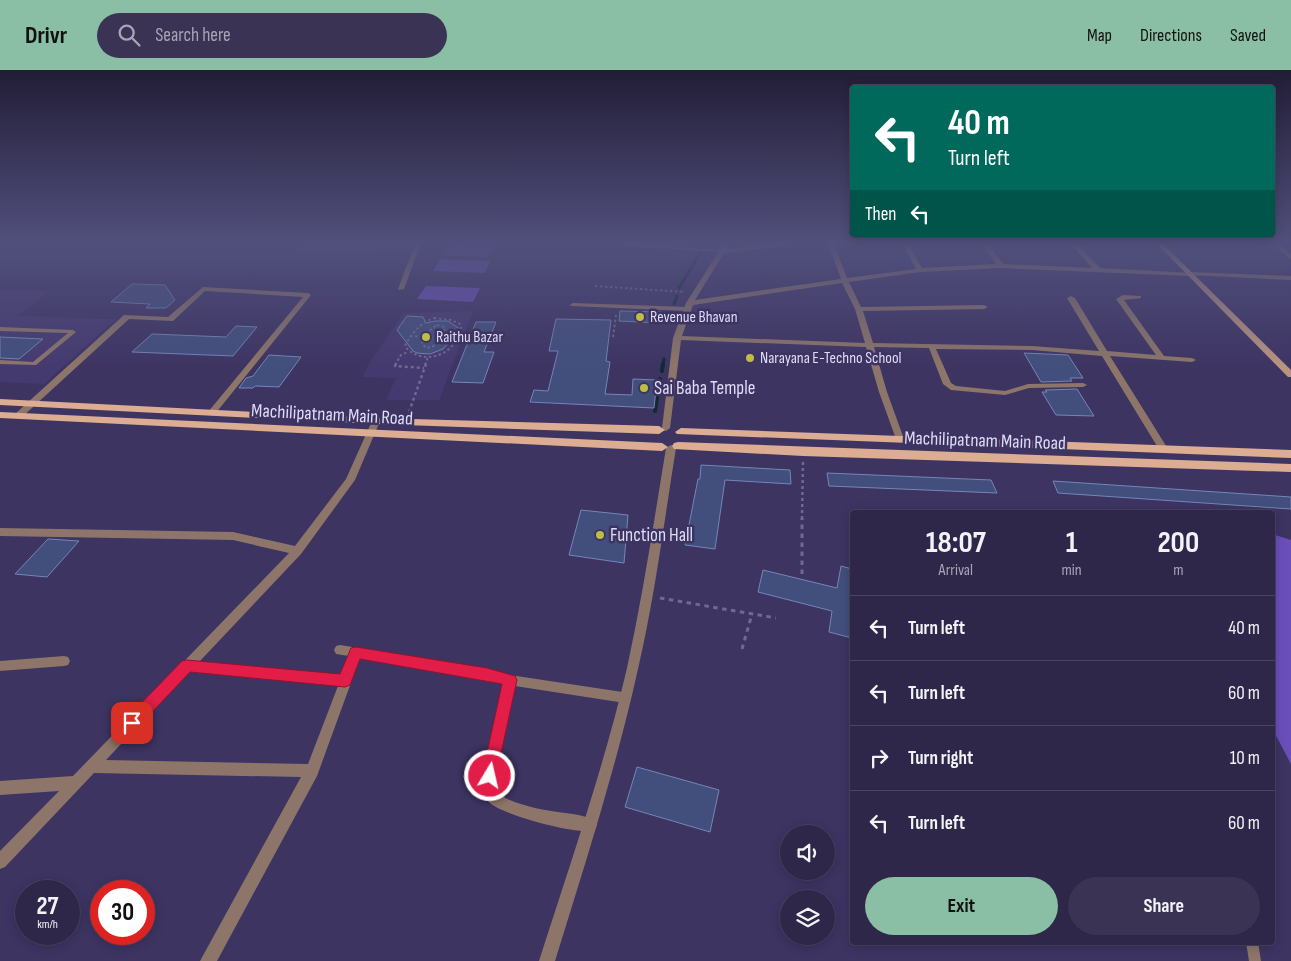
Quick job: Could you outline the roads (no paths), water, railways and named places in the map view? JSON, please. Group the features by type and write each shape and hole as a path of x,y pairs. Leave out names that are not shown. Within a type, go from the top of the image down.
{"main road":[{"path":"1201,285 1291,375"},
{"name":"Machilipatnam Main Road","path":"0,402 376,421 663,429 681,432 1291,454"},
{"name":"Machilipatnam Main Road","path":"0,415 670,447 1291,468"},
{"path":"663,429 653,434 653,439 656,444 670,447 683,442 684,437 681,432"}],"street":[{"path":"401,289 403,285"},
{"path":"663,429 677,338 689,306 701,285"},
{"path":"689,306 829,285"},
{"path":"847,285 859,309 883,392 900,439"},
{"path":"18,416 127,317 170,320 203,289 308,294 212,412"},
{"path":"1139,298 1123,296 1120,299 1126,311 1162,358"},
{"path":"1071,298 1163,449"},
{"path":"859,309 984,306"},
{"path":"677,338 932,347 1032,348 1192,360"},
{"path":"932,347 947,384 954,388 1005,392 1028,386 1083,385"},
{"path":"0,862 297,551 350,480 376,421"},
{"path":"547,961 590,825 626,697 646,596 670,447"},
{"path":"0,532 233,536 297,551"},
{"path":"340,650 487,674 510,680 626,697"},
{"path":"208,961 312,771 356,652"},
{"path":"0,666 64,661"},
{"path":"187,666 345,681"},
{"path":"510,680 494,746 490,792 501,804 541,816 590,825"},
{"path":"91,766 312,771"},
{"path":"0,788 75,783"}],"lane":[{"path":"572,305 689,306"},
{"path":"0,329 73,332 34,364 0,362"},
{"path":"1252,945 1255,961"}],"waterway":[{"path":"674,304 677,296"},
{"path":"663,365 664,359"},
{"path":"662,371 663,364"},
{"path":"655,411 660,379"}],"place":[{"name":"Revenue Bhavan","path":"640,317"},
{"name":"Raithu Bazar","path":"426,337"},
{"name":"Narayana E-Techno School","path":"750,358"},
{"name":"Sai Baba Temple","path":"644,388"},
{"name":"Function Hall","path":"600,535"}]}
